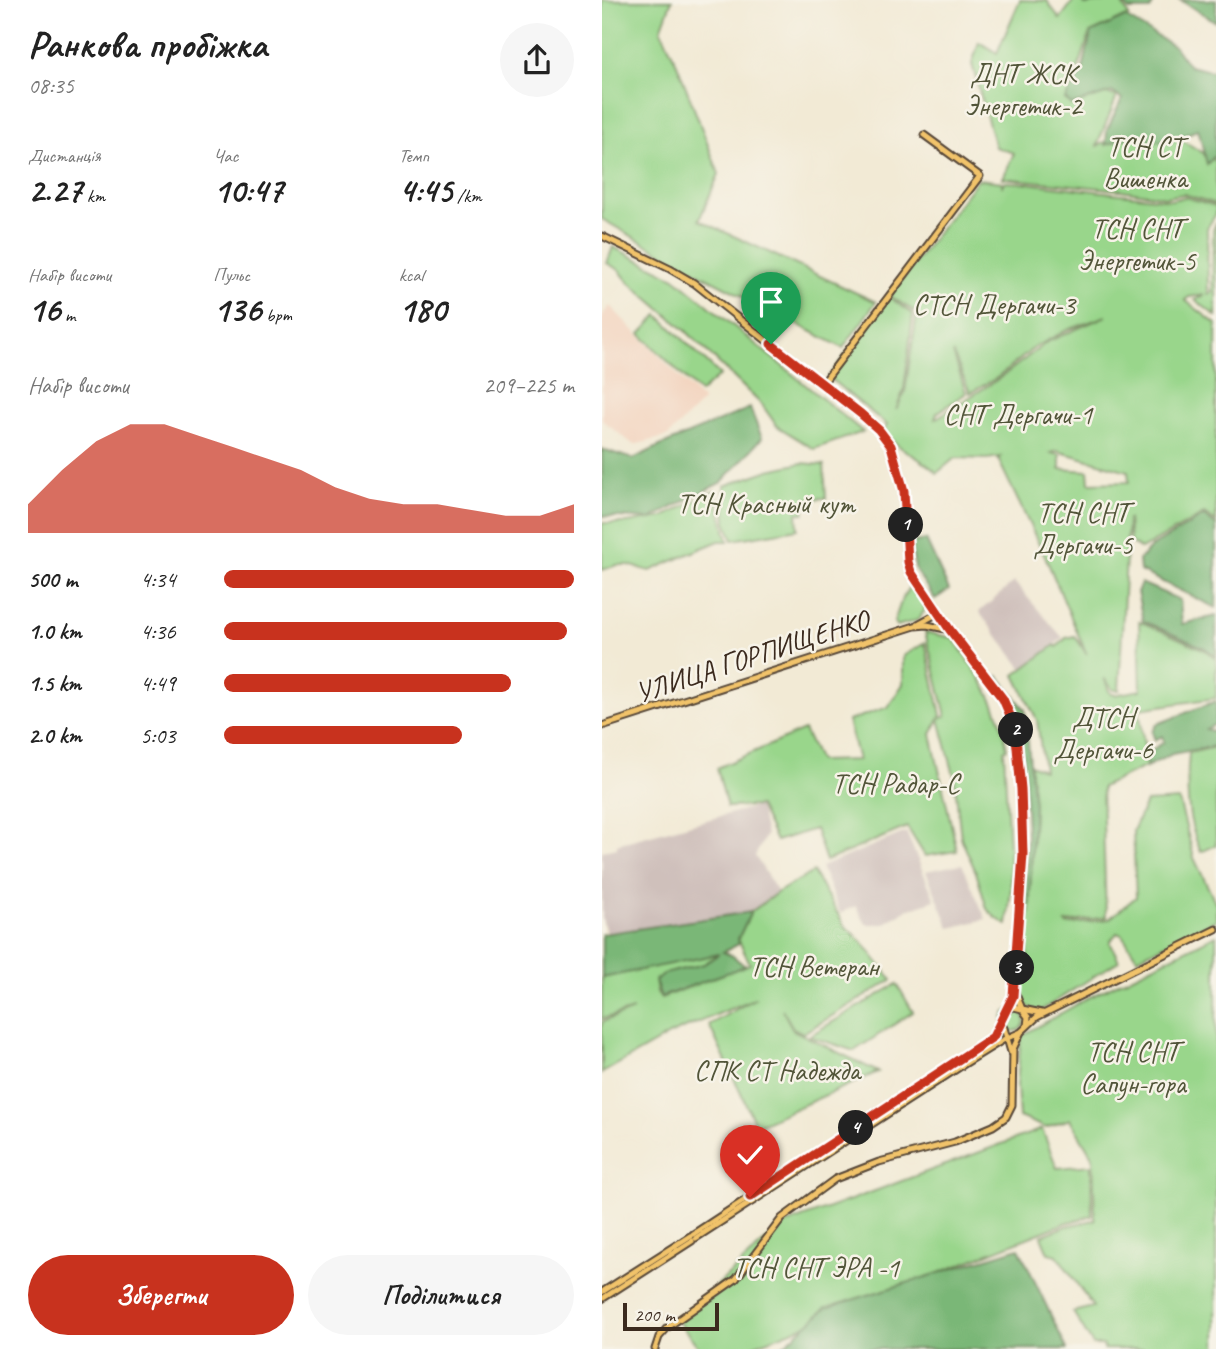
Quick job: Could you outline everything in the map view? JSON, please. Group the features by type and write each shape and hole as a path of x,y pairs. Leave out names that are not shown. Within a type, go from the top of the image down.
{"main road":[{"path":"822,383 980,176 924,135"},
{"path":"602,236 694,283 870,422 891,446 904,491 908,564 915,580 937,615 1003,699 1012,717 1017,738 1023,854 1015,989 995,1036 602,1299"},
{"path":"927,597 929,609 926,622 934,624 937,615"},
{"name":"УЛИЦА ГОРПИЩЕНКО","path":"602,726 915,626 937,615"},
{"name":"УЛИЦА ГОРПИЩЕНКО","path":"926,622 950,630"},
{"path":"602,1292 999,1042 1019,1033 1043,1013 1216,929"},
{"path":"1015,989 1028,1017 1027,1026"},
{"path":"1006,1010 1014,1007 1043,1013"},
{"path":"655,1349 663,1331 736,1279 772,1230 818,1190 858,1169 946,1145 993,1126 1009,1115 1012,1096 1011,1052 1001,1021"},
{"path":"1004,1028 1019,1033"},
{"path":"1011,1052 1019,1033"},
{"path":"999,1042 1004,1043 1011,1052"}],"shaded area":[{"path":"610,306 703,401 668,436 634,445 602,420 602,315"},
{"path":"1014,582 1063,638 1023,669 979,612"},
{"path":"759,806 766,835 755,856 777,891 772,898 751,912 606,933 602,918 602,851 617,848 617,844"},
{"path":"906,832 935,900 906,910 884,924 866,924 856,906 840,913 821,867"},
{"path":"962,864 986,919 950,928 926,871"}],"green space":[{"path":"602,0 672,0 661,30 677,64 719,174 699,220 876,302 843,348 677,262 602,219"},
{"name":"ДНТ ЖСК Энергетик-2","path":"1020,0 1047,1 1060,19 1074,0 1120,0 1129,16 1090,33 1077,73 1068,88 1117,96 1097,146 1136,128 1172,134 1216,161 1216,204 1184,194 1166,197 1003,178 1014,153 995,147 972,64 979,42 997,53"},
{"path":"1082,0 1121,0 1085,5"},
{"path":"1121,0 1155,0 1150,10 1129,10"},
{"path":"1180,0 1216,0 1216,22"},
{"path":"1125,17 1175,47 1189,66 1216,72 1216,155 1207,164 1198,129 1168,141 1154,141 1138,134 1106,145 1107,130 1122,99 1112,92 1071,105 1065,99 1083,69 1091,33"},
{"path":"978,179 1002,182 1002,187 1003,182 1027,183 1171,200 1185,197 1216,206 1216,214 1207,228 1208,294 1212,292 1213,230 1216,223 1216,316 1195,300 1204,295 1185,300 1216,324 1216,522 1204,514 1141,549 1130,542 1128,518 1119,690 1113,690 1104,678 1110,693 1114,695 1141,690 1139,621 1205,650 1216,659 1216,698 1139,709 1147,766 1102,787 1106,917 1066,923 1068,925 1109,919 1136,897 1133,831 1146,802 1179,800 1194,858 1216,904 1216,920 1137,958 1122,935 1117,933 1110,942 1119,961 1040,1011 1021,1001 1017,983 1018,968 1027,959 1034,805 1030,765 1044,770 1037,720 1015,675 1066,638 1075,636 1087,655 1048,563 998,459 1000,457 955,458 937,473 889,438 883,431 887,425 828,377 889,297 913,314 904,389 896,410 905,392 917,313 890,296","holes":["1106,316 1047,342 1000,378 935,419 937,413 966,393 953,353 970,393 998,377 1035,347 1067,330","1057,451 1128,471 1129,482 1089,483 1088,471 1060,469 1060,455 1051,453"]},
{"path":"613,247 675,278 863,432 814,449 777,426 762,405 686,331 619,270 607,263"},
{"path":"658,315 720,375 700,393 640,334"},
{"path":"750,408 762,438 722,482 650,519 602,516 602,449 633,459"},
{"name":"ТСН Красный кут","path":"802,463 824,465 826,498 806,499 804,513 797,513 798,529 733,540 726,522 724,486 769,470"},
{"path":"715,491 728,541 719,541 650,571 628,565 602,570 602,523 628,523 663,517"},
{"path":"1204,516 1216,525 1216,608 1140,571 1139,560 1151,547"},
{"path":"926,540 949,590 935,599 916,571 911,549 914,542"},
{"path":"1141,583 1180,600 1182,624 1216,616 1216,657 1205,648 1143,621 1137,592"},
{"path":"911,584 914,584 924,599 925,610 918,620 897,626 894,622"},
{"path":"925,632 953,638 987,690 1000,718 1007,749 1004,750 1011,889 1007,925 987,909 976,872 961,838 954,775 939,719 946,716"},
{"name":"ТСН Радар-С","path":"925,643 941,715 931,734 957,851 925,856 907,827 826,861 815,829 776,841 759,806 727,807 717,768 804,730 819,761 858,760 848,721 888,707 903,684 903,656"},
{"path":"998,676 1025,709 1034,805 1027,959 1022,963 1027,836 1024,760 1015,708 995,680"},
{"path":"1216,701 1216,724 1206,729 1216,732 1216,746 1172,754 1146,767 1147,753 1164,742 1162,736 1155,740 1152,732 1157,724"},
{"path":"1216,747 1216,845 1201,852 1192,828 1188,803 1189,753"},
{"path":"813,872 845,926 862,942 892,980 803,1033 793,1028 782,1009 793,1030 878,1072 756,1126 709,1025 756,998 671,1034 602,1073 602,1022 633,1010 602,1019 602,978 722,952 704,964 664,974 655,980 661,998 750,964 738,939 751,912 778,892"},
{"path":"751,912 738,939 739,944 723,952 745,966 661,997 655,980 664,974 704,964 719,954 602,978 602,934"},
{"name":"ТСН СНТ Сапун-гора","path":"1216,935 1216,1349 1104,1349 1103,1345 1093,1345 1073,1312 1093,1307 1057,1255 1048,1253 1041,1236 1066,1226 1095,1220 1093,1158 1070,1119 1046,1128 1019,1117 1017,1085 1021,1036 1090,997"},
{"path":"897,984 913,1012 854,1051 809,1036"},
{"path":"1014,1009 1022,1012 1025,1020 1022,1028 1014,1031 1006,1028 1003,1020 1006,1012"},
{"name":"ТСН СНТ ЭРА -1","path":"1042,1129 1057,1168 1091,1165 1092,1216 1065,1223 746,1349 700,1349 678,1321 783,1225"},
{"path":"1019,1248 1067,1349 779,1349 826,1308"}],"route":[{"path":"750,1197 995,1036 1015,989 1023,854 1017,738 1012,717 990,680 950,630 911,572 908,562 904,491 891,446 879,430 861,414 771,344"}],"park label":[{"name":"ТСН СТ Вишенка","path":"1145,162"},
{"name":"ТСН СНТ Энергетик-5","path":"1137,244"},
{"name":"СТСН Дергачи-3","path":"994,304"},
{"name":"СНТ Дергачи-1","path":"1018,414"},
{"name":"ТСН СНТ Дергачи-5","path":"1083,528"},
{"name":"ДТСН Дергачи-6","path":"1103,733"},
{"name":"ТСН Ветеран","path":"814,966"},
{"name":"СПК СТ Надежда","path":"777,1070"}]}
